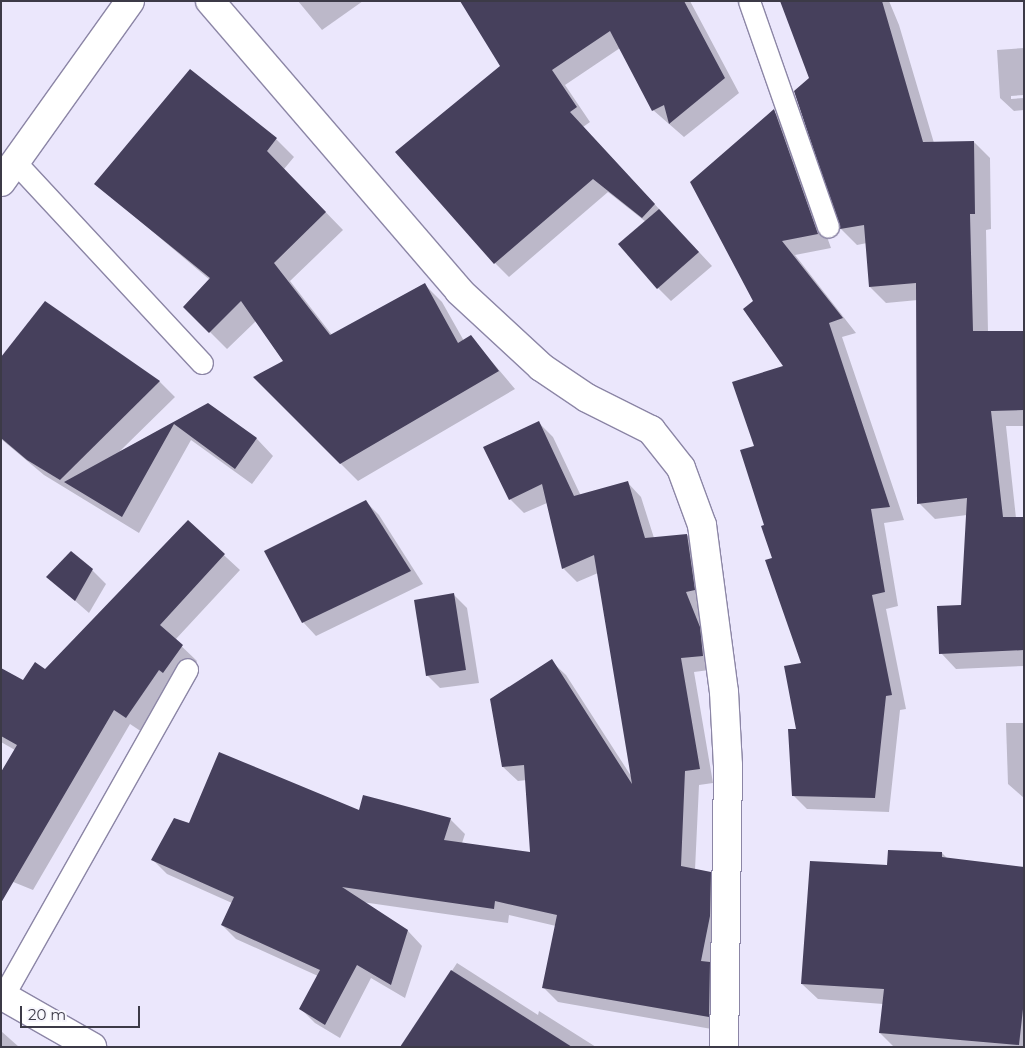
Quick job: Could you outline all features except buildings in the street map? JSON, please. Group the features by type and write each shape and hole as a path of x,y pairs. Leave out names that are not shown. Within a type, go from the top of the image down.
{"street":[{"path":"210,1 458,290 541,367 587,398 652,430 681,468 702,524 724,692 728,765 724,1047"},
{"path":"9,173 128,2"},
{"path":"2,995 92,1047"}],"lane":[{"path":"749,1 828,227"},
{"path":"9,173 202,363"},
{"path":"2,995 187,669"}]}
